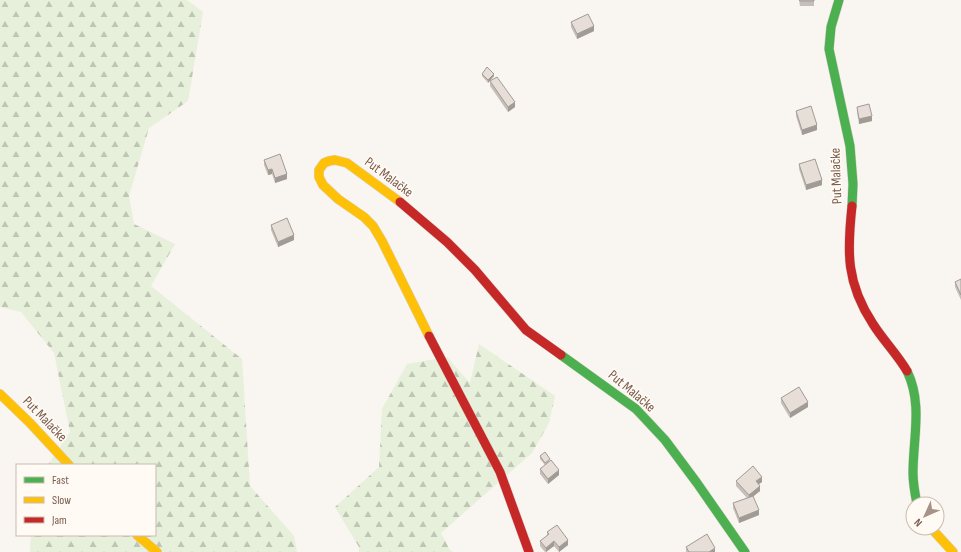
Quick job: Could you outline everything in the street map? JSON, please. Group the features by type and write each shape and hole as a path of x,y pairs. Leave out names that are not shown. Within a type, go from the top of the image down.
{"main road":[{"name":"Put Malačke","path":"839,0 831,28 829,45 847,126 852,157 853,183 849,251 851,275 872,323 906,370 914,389 917,408 913,474 913,486 915,496"},
{"name":"Put Malačke","path":"529,552 500,472 441,362 382,241 374,228 362,215 326,189 320,182 318,175 319,169 328,161 336,160 347,163 406,206 447,242 475,270 526,330 636,409 665,440 745,552"},
{"name":"Put Malačke","path":"0,394 30,423 68,464"},
{"path":"138,536 157,552"},
{"path":"938,536 953,552"}],"green space":[{"path":"0,0 187,0 203,12 188,101 149,128 129,196 134,224 175,244 151,286 242,359 250,486 294,536 297,552 30,552 31,536 156,536 156,464 49,464 70,432 54,353 21,312 0,307"},
{"path":"479,344 555,396 549,423 532,453 441,533 450,550 453,552 359,552 359,547 335,507 379,467 382,409 407,364 447,357 470,383"}],"building":[{"path":"799,0 814,0 814,1 800,1"},
{"path":"588,14 594,26 577,34 571,22"},
{"path":"487,67 494,74 488,80 482,74"},
{"path":"497,77 515,102 508,107 490,81"},
{"path":"869,104 872,116 859,119 857,107"},
{"path":"811,106 817,125 802,130 796,111"},
{"path":"280,154 287,174 275,178 272,169 268,170 264,160"},
{"path":"815,159 822,180 806,185 799,164"},
{"path":"287,218 294,235 278,242 271,225"},
{"path":"961,279 961,295 955,282"},
{"path":"799,387 808,402 790,413 781,398"},
{"path":"545,452 550,459 545,463 540,456"},
{"path":"551,460 559,470 548,479 540,469"},
{"path":"753,466 762,477 756,481 760,486 749,495 736,481"},
{"path":"753,496 759,510 739,518 733,503"},
{"path":"557,525 568,540 559,547 554,541 546,548 540,541 549,534 547,532"},
{"path":"707,534 715,548 709,552 689,552 686,547"}],"traffic: fast":[{"path":"839,0 831,27 829,49 850,146 853,184 852,206"},
{"path":"561,355 636,409 665,440 745,552"},
{"path":"907,371 912,383 916,409 913,460 916,496"}],"traffic: slow":[{"path":"400,202 347,163 335,160 329,161 324,163 319,170 319,177 323,185 338,199 364,217 373,226 382,241 429,336"},
{"path":"0,394 30,423 68,464"},
{"path":"138,536 157,552"},
{"path":"938,536 953,552"}],"traffic: jam":[{"path":"400,202 447,242 475,270 526,330 561,355"},
{"path":"852,206 849,253 853,281 864,309 881,336 907,371"},
{"path":"429,336 500,472 529,552"}]}
